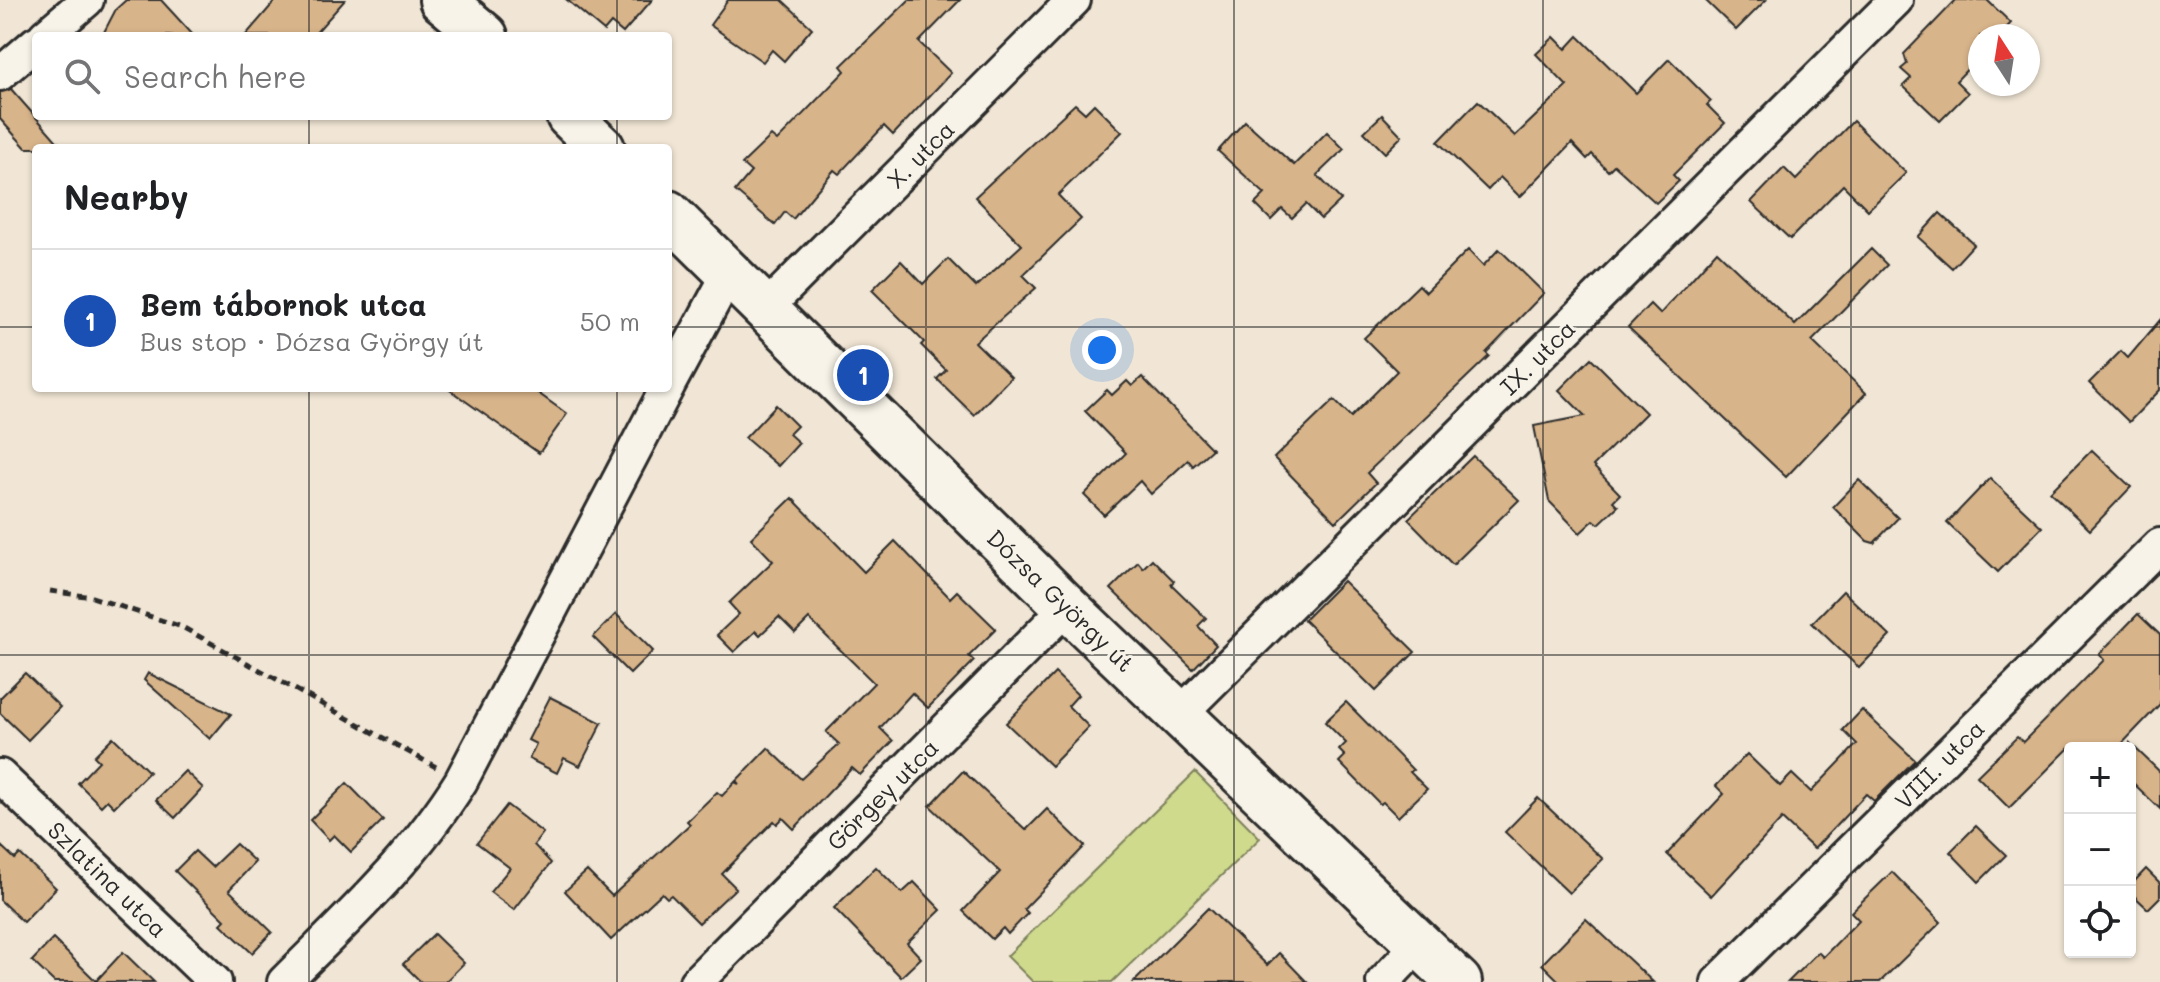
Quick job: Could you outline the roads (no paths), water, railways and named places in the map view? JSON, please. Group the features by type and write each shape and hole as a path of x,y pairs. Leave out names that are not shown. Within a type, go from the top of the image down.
{"street":[{"path":"50,32 87,0"},
{"path":"442,0 480,32"},
{"name":"X. utca","path":"766,308 1074,0"},
{"name":"IX. utca","path":"1179,715 1896,0"},
{"path":"0,74 32,46"},
{"path":"573,120 598,144"},
{"name":"Dózsa György út","path":"672,217 1067,607 1459,982"},
{"path":"672,380 729,273"},
{"path":"284,982 407,859 433,826 461,781 665,392"},
{"name":"VIII. utca","path":"1718,982 2160,545"},
{"name":"Görgey utca","path":"696,982 1067,607"},
{"name":"Szlatina utca","path":"0,776 215,982"},
{"path":"1383,982 1419,944"}],"place":[{"name":"Bem tábornok utca","path":"863,375"}]}
